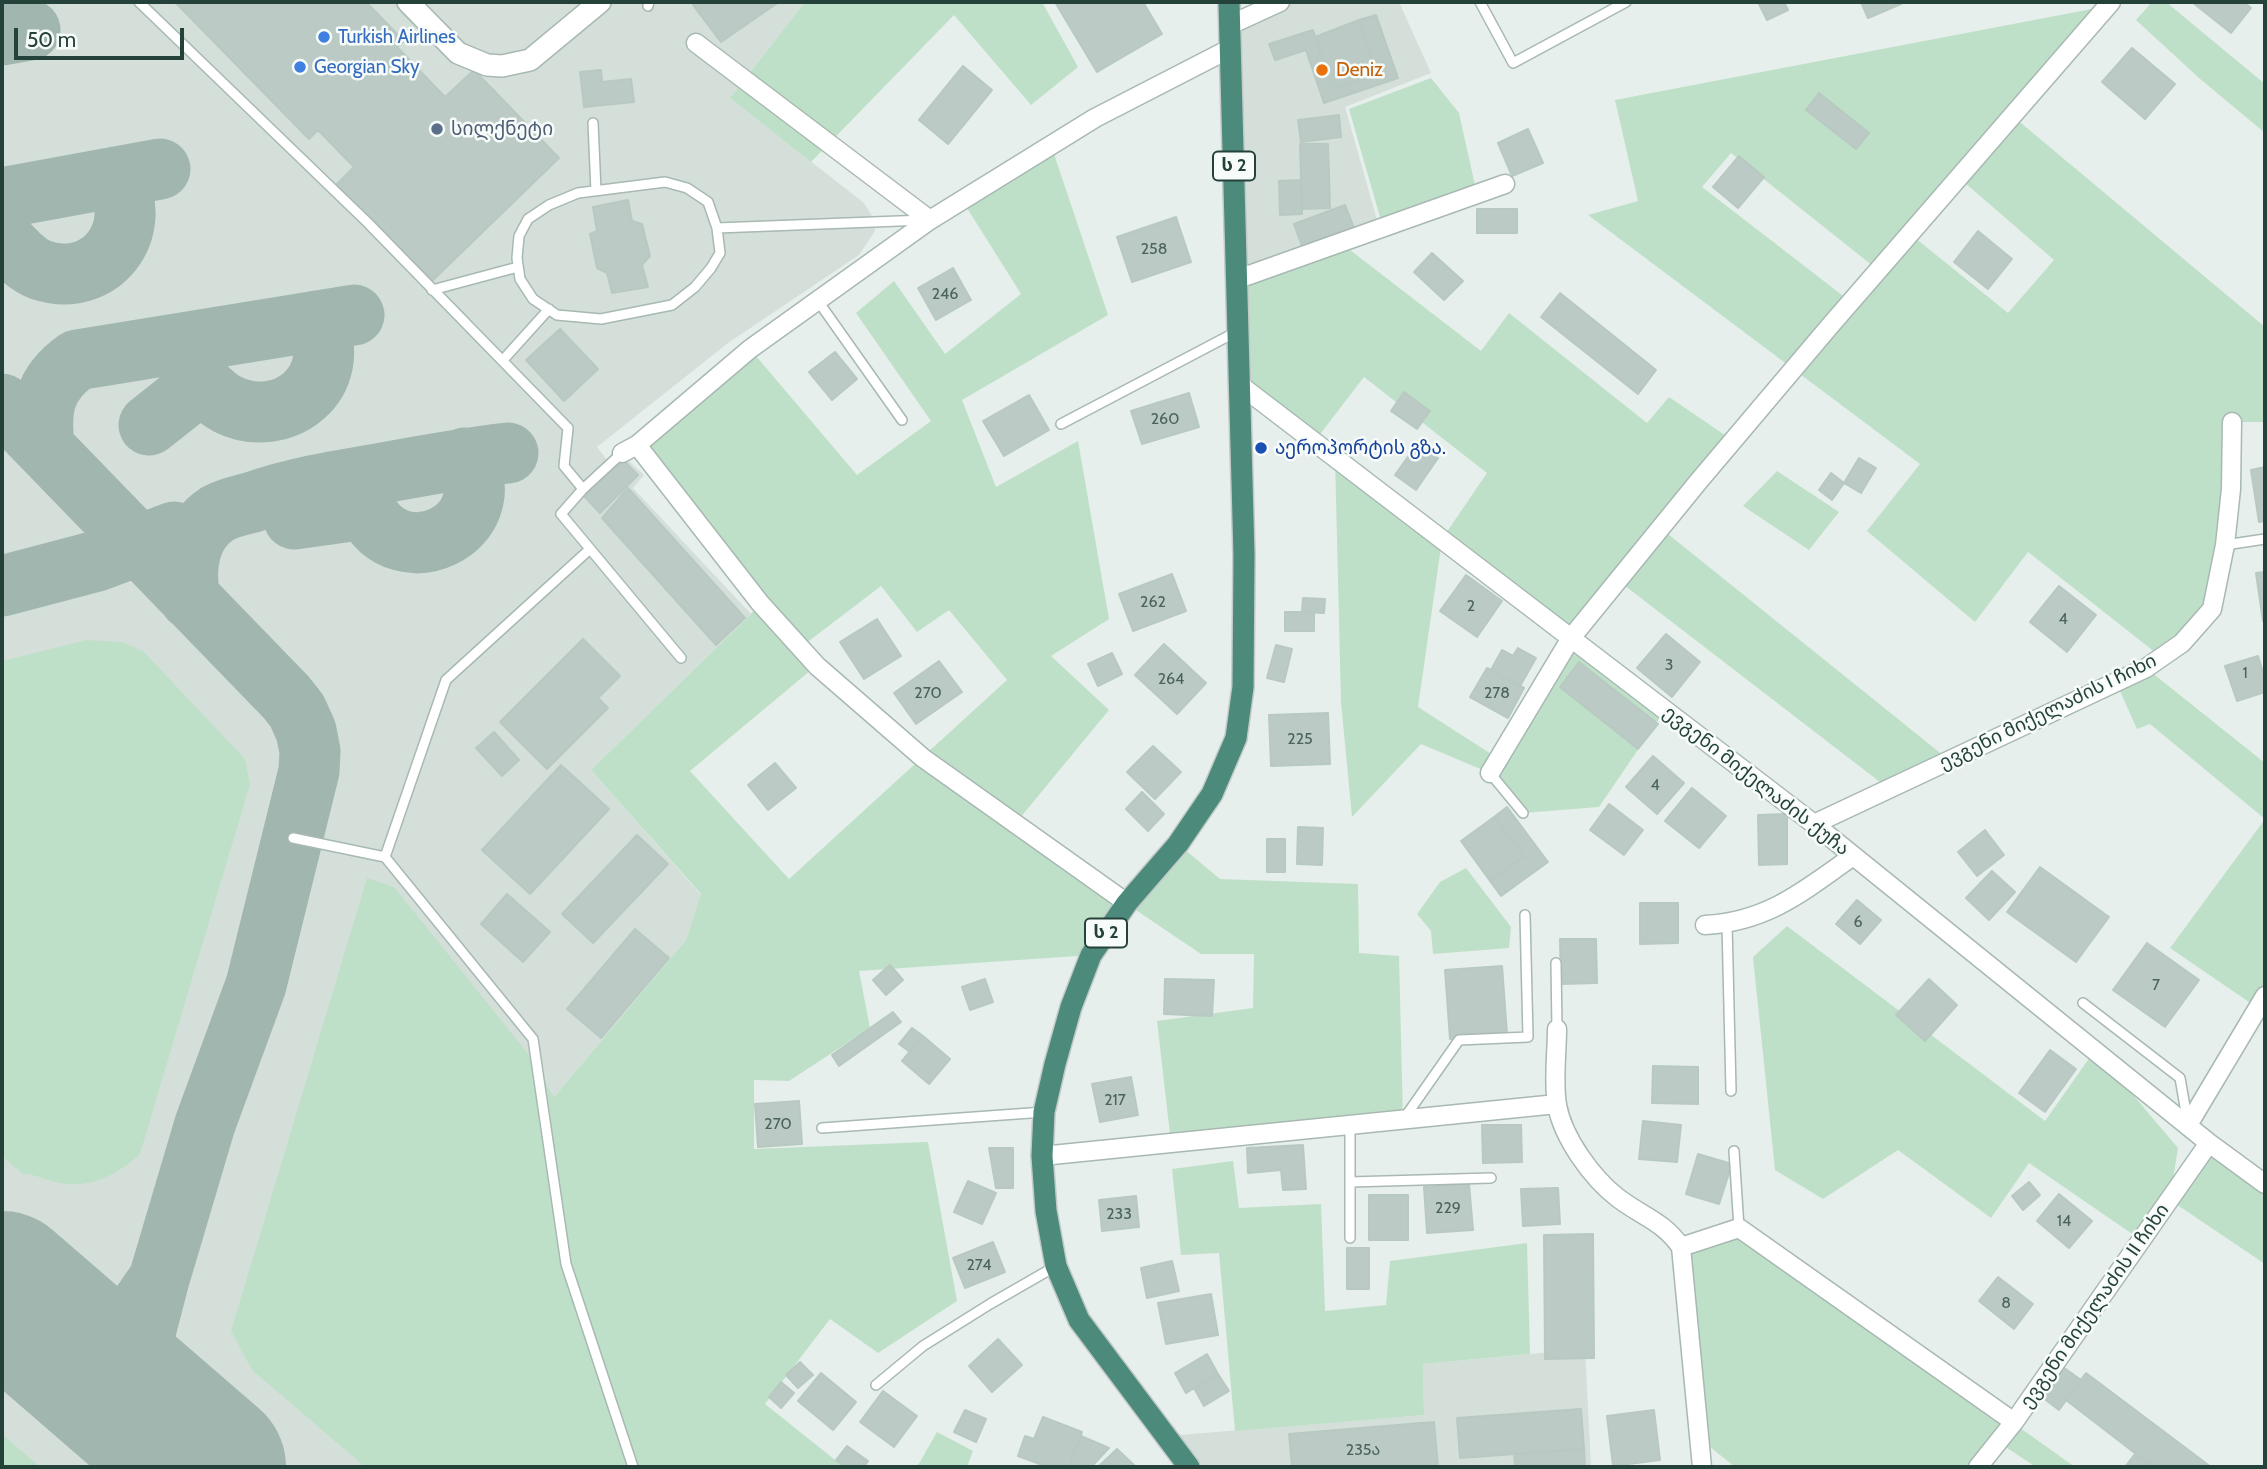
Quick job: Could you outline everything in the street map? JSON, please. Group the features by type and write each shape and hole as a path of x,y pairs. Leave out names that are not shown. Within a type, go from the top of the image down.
{"highway":[{"name":"ს 2","path":"1189,1467 1079,1320 1056,1266 1046,1211 1042,1156 1044,1112 1071,1007 1091,955 1127,903 1178,844 1212,794 1236,738 1243,674 1238,279 1229,2"}],"street":[{"path":"408,2 458,53 487,65 502,66 530,60 600,2"},
{"path":"1230,25 1280,2"},
{"path":"1490,773 1571,638 1829,327 2111,2"},
{"path":"696,43 930,220"},
{"path":"1127,903 923,758 817,666 629,449 750,349 930,220 1095,118 1231,48"},
{"path":"1238,279 1505,184"},
{"name":"ევგენი მიქელაძის ქუჩა","path":"1240,385 1814,824 2209,1143 2265,1184"},
{"name":"ევგენი მიქელაძის I ჩიხი","path":"1814,824 2146,668 2182,643 2212,609 2225,545 2231,489 2232,422"},
{"path":"1705,925 1727,924 1760,915 1799,894 1853,856"},
{"path":"2188,1125 2265,996"},
{"path":"1557,1029 1557,1104 1566,1134 1587,1165 1615,1196 1670,1231 1681,1247 1702,1467"},
{"path":"1042,1156 1557,1104"},
{"name":"ევგენი მიქელაძის II ჩიხი","path":"1978,1467 2014,1422 2209,1143"},
{"path":"1681,1247 1739,1228 2014,1422"}],"lane":[{"path":"139,2 367,222 568,428 564,466 583,489"},
{"path":"1480,2 1513,63 1626,2"},
{"path":"593,122 596,191"},
{"path":"665,182 687,188 708,202 717,228 720,253 695,287 672,305 601,319 557,315 533,299 520,279 519,236 528,219 550,205 578,193 665,182"},
{"path":"717,228 930,220"},
{"path":"432,290 518,267"},
{"path":"818,301 902,420"},
{"path":"503,360 549,309"},
{"path":"1061,424 1239,330"},
{"path":"629,449 583,489 561,514 681,657"},
{"path":"2225,545 2265,539"},
{"path":"385,857 446,680 590,549"},
{"path":"1490,773 1522,813"},
{"path":"293,838 385,857 533,1040 566,1264 633,1467"},
{"path":"1403,1120 1459,1040 1528,1037 1525,915"},
{"path":"1727,924 1731,1091"},
{"path":"1556,963 1557,1029"},
{"path":"2083,1003 2180,1078 2188,1125"},
{"path":"822,1128 1044,1112"},
{"path":"1350,1125 1350,1238"},
{"path":"1734,1151 1739,1228"},
{"path":"1350,1182 1491,1178"},
{"path":"876,1385 923,1346 1056,1266"}],"shaded area":[{"path":"2,2 805,2 730,98 864,203 874,219 875,231 859,255 728,343 597,447 607,460 617,450 644,475 633,488 751,614 591,770 701,895 686,940 554,1097 657,1467 2,1467"},
{"path":"1290,2 1399,2 1431,73 1345,107 1379,227 1242,276 1236,29"},
{"path":"1585,1349 1591,1467 1189,1467 1167,1436 1424,1415 1423,1364"}],"green space":[{"path":"805,2 1042,2 1078,67 1031,105 954,15 811,162 730,98"},
{"path":"2152,2 2166,2 2265,84 2265,133 2199,78 2136,20"},
{"path":"2097,8 2009,113 2265,327 2265,422 2233,422 2212,609 2161,657 2028,552 1975,622 1867,531 1920,464 1588,215 1638,201 1615,100","holes":["1731,153 1878,270 1851,302 1702,187","1957,176 2054,260 2008,313 1909,233"]},
{"path":"1431,78 1459,113 1476,190 1382,224 1349,109"},
{"path":"1051,145 1108,315 962,400 996,487 1078,441 1109,619 1051,656 1109,710 1015,824 1127,903 1178,844 1220,879 1358,884 1359,953 1399,956 1403,1120 1171,1143 1157,1021 1253,1008 1254,954 1201,954 1127,904 1091,955 859,971 870,1028 789,1081 754,1080 754,1149 928,1142 957,1301 878,1353 830,1319 765,1404 844,1467 365,1467 252,1370 231,1331 367,878 394,887 526,1051 554,1097 686,940 701,894 591,770 760,603 637,445 750,349 857,475 931,421 856,313 894,281 945,354 1021,294 962,200","holes":["881,586 917,632 949,610 1007,680 789,879 690,771 817,665 801,647"]},
{"path":"1341,243 1481,351 1509,313 1647,423 1669,397 1735,442 1663,530 1949,760 1889,789 1620,582 1572,638 1665,710 1599,807 1523,813 1490,773 1421,744 1352,817 1341,702 1335,458 1442,539 1487,473 1364,377 1314,442 1240,385 1238,279","holes":["1442,540 1571,638 1499,759 1418,707"]},
{"path":"1777,471 1839,512 1809,550 1743,506"},
{"path":"87,640 121,642 143,651 245,759 250,784 140,1154 113,1174 93,1182 71,1184 23,1174 2,1156 2,661"},
{"path":"2146,668 2265,763 2265,819 2150,724 2137,729 2116,682"},
{"path":"2265,819 2265,1013 2170,948"},
{"path":"1466,868 1511,927 1509,948 1433,954 1431,931 1417,914 1440,882"},
{"path":"1787,926 2045,1121 2095,1050 2178,1148 2170,1198 2208,1157 2221,1159 2265,1188 2265,1264 2170,1200 2141,1240 2029,1163 1991,1218 1898,1150 1823,1199 1775,1170 1753,957"},
{"path":"1233,1161 1239,1208 1321,1204 1325,1311 1386,1305 1390,1261 1527,1243 1530,1354 1423,1364 1424,1415 1235,1431 1219,1253 1181,1255 1172,1169"},
{"path":"1739,1228 2075,1467 2036,1467 1998,1442 1978,1467 1735,1467 1699,1438 1681,1247"},
{"path":"937,1432 973,1451 967,1467 917,1467"},
{"path":"3,1435 40,1467 2,1467"}],"building":[{"path":"175,2 366,2 404,41 397,47 445,97 474,70 559,158 431,282 336,185 354,167 318,130 309,139"},
{"path":"698,2 779,2 721,42 693,5"},
{"path":"1055,2 1143,2 1162,34 1097,72"},
{"path":"1758,2 1784,2 1788,10 1767,20"},
{"path":"1861,2 1900,2 1901,4 1868,18"},
{"path":"2192,2 2244,2 2251,8 2231,33"},
{"path":"1376,15 1398,78 1324,103 1306,50 1275,60 1269,44 1313,30 1332,89 1377,74 1359,20"},
{"path":"1359,20 1377,74 1332,89 1315,37"},
{"path":"2132,48 2175,84 2145,119 2102,82"},
{"path":"963,66 992,90 948,144 919,120"},
{"path":"601,70 602,82 631,79 634,102 584,107 580,72"},
{"path":"1819,93 1869,133 1856,149 1806,110"},
{"path":"1339,115 1341,137 1301,142 1298,120"},
{"path":"1528,129 1543,163 1512,176 1498,143"},
{"path":"1300,144 1328,144 1330,208 1302,209"},
{"path":"1739,156 1764,177 1738,208 1713,187"},
{"path":"1301,180 1302,214 1280,215 1279,181"},
{"path":"628,200 632,221 642,224 650,256 642,265 648,287 612,293 607,273 597,268 590,234 597,231 593,207"},
{"path":"1345,205 1356,233 1304,252 1294,224"},
{"path":"1477,209 1517,209 1517,233 1477,233"},
{"path":"1176,217 1191,262 1132,282 1117,237"},
{"path":"1978,231 2012,259 1988,289 1954,262"},
{"path":"1432,253 1463,281 1444,300 1414,272"},
{"path":"953,268 971,300 936,320 918,288"},
{"path":"1560,293 1656,370 1638,394 1541,317"},
{"path":"560,329 598,369 564,401 526,360"},
{"path":"835,352 857,379 832,400 809,372"},
{"path":"1404,392 1430,411 1417,429 1391,411"},
{"path":"1189,393 1199,427 1142,444 1131,411"},
{"path":"1029,395 1049,430 1004,456 983,421"},
{"path":"1417,444 1438,458 1416,490 1395,475"},
{"path":"621,458 638,475 600,513 583,495"},
{"path":"1859,458 1876,468 1861,493 1844,483"},
{"path":"2265,467 2265,521 2259,522 2251,470"},
{"path":"1831,473 1844,483 1832,500 1819,490"},
{"path":"628,488 745,618 716,645 602,518"},
{"path":"2265,572 2265,620 2263,621 2256,573"},
{"path":"1172,574 1186,611 1133,631 1119,594"},
{"path":"1466,575 1502,601 1477,637 1440,611"},
{"path":"2059,586 2096,615 2067,652 2030,622"},
{"path":"1303,598 1325,599 1324,613 1302,612"},
{"path":"1285,612 1314,612 1314,631 1285,631"},
{"path":"877,619 901,656 864,679 840,642"},
{"path":"1666,634 1700,662 1672,697 1637,668"},
{"path":"583,639 620,676 598,698 608,708 547,769 500,722"},
{"path":"1164,644 1206,683 1177,714 1135,675"},
{"path":"1276,645 1292,649 1284,682 1267,678"},
{"path":"1518,648 1536,658 1520,686 1491,670 1502,650 1513,656"},
{"path":"1112,653 1122,674 1098,686 1088,664"},
{"path":"2258,656 2265,679 2265,692 2237,701 2225,666"},
{"path":"939,661 962,692 916,724 894,693"},
{"path":"1579,662 1658,724 1638,749 1560,687"},
{"path":"1487,668 1524,688 1508,718 1470,697"},
{"path":"1328,713 1330,764 1271,766 1269,715"},
{"path":"494,732 519,760 502,776 476,748"},
{"path":"1153,746 1181,772 1155,799 1127,772"},
{"path":"1653,756 1684,783 1657,814 1626,787"},
{"path":"775,763 796,788 768,810 748,785"},
{"path":"561,765 609,809 530,894 482,850"},
{"path":"1692,788 1726,816 1699,848 1665,821"},
{"path":"1142,792 1164,814 1148,831 1126,809"},
{"path":"1609,804 1643,830 1624,855 1590,830"},
{"path":"1507,807 1548,862 1501,896 1490,881 1524,856 1494,817"},
{"path":"1787,814 1787,864 1759,865 1758,815"},
{"path":"1494,817 1524,856 1490,881 1461,841"},
{"path":"1298,827 1323,828 1322,865 1297,864"},
{"path":"1985,830 2004,855 1977,876 1958,852"},
{"path":"637,835 668,864 593,943 562,914"},
{"path":"1267,839 1285,839 1285,872 1267,872"},
{"path":"2040,867 2109,917 2076,962 2007,912"},
{"path":"1992,871 2015,892 1989,920 1966,898"},
{"path":"507,894 550,932 523,962 481,924"},
{"path":"1857,900 1881,920 1860,944 1836,924"},
{"path":"1640,903 1678,903 1678,943 1640,944"},
{"path":"635,929 669,958 601,1038 567,1009"},
{"path":"1560,939 1596,939 1597,983 1561,984"},
{"path":"2147,943 2199,980 2165,1027 2113,990"},
{"path":"890,965 903,980 886,995 873,980"},
{"path":"1502,966 1507,1034 1450,1039 1445,970"},
{"path":"985,979 993,1002 970,1010 962,987"},
{"path":"1165,979 1214,980 1212,1016 1164,1014"},
{"path":"1929,979 1957,1005 1925,1041 1896,1015"},
{"path":"893,1012 901,1022 839,1066 832,1055"},
{"path":"912,1028 923,1036 910,1052 899,1044"},
{"path":"923,1036 950,1059 929,1084 902,1061"},
{"path":"2050,1050 2076,1069 2045,1112 2019,1093"},
{"path":"1653,1066 1698,1067 1698,1104 1652,1103"},
{"path":"1131,1077 1138,1115 1100,1122 1092,1084"},
{"path":"799,1101 802,1144 758,1147 755,1104"},
{"path":"1643,1121 1681,1125 1677,1162 1639,1159"},
{"path":"1482,1125 1521,1125 1522,1162 1483,1163"},
{"path":"1303,1145 1306,1189 1283,1190 1281,1170 1248,1173 1247,1148"},
{"path":"989,1148 1013,1148 1013,1188 996,1188"},
{"path":"1698,1154 1732,1164 1719,1204 1686,1194"},
{"path":"968,1181 996,1193 982,1224 954,1212"},
{"path":"2029,1182 2040,1195 2023,1210 2012,1196"},
{"path":"1469,1184 1473,1230 1427,1233 1424,1187"},
{"path":"1558,1188 1560,1224 1523,1226 1521,1189"},
{"path":"2059,1194 2092,1221 2069,1248 2037,1221"},
{"path":"1369,1195 1408,1195 1408,1240 1369,1240"},
{"path":"1136,1196 1139,1227 1102,1231 1099,1200"},
{"path":"1593,1234 1594,1358 1545,1359 1544,1235"},
{"path":"993,1242 1005,1272 965,1288 953,1258"},
{"path":"1347,1248 1369,1248 1369,1289 1347,1289"},
{"path":"1172,1261 1179,1291 1147,1298 1141,1268"},
{"path":"1998,1277 2033,1304 2014,1329 1979,1301"},
{"path":"1211,1294 1218,1335 1166,1344 1158,1303"},
{"path":"998,1339 1022,1365 992,1392 969,1366"},
{"path":"1207,1354 1218,1374 1186,1393 1175,1373"},
{"path":"800,1362 813,1375 798,1388 786,1375"},
{"path":"2060,1365 2081,1380 2059,1410 2038,1394"},
{"path":"821,1373 856,1402 833,1430 798,1401"},
{"path":"2086,1373 2211,1467 2153,1467 2066,1400"},
{"path":"1218,1374 1229,1391 1204,1406 1194,1388"},
{"path":"781,1382 794,1393 781,1408 769,1397"},
{"path":"883,1391 917,1416 894,1447 860,1422"},
{"path":"1581,1409 1584,1449 1460,1458 1457,1418"},
{"path":"965,1410 986,1419 976,1442 954,1432"},
{"path":"1654,1410 1660,1460 1613,1466 1607,1416"},
{"path":"1043,1417 1082,1432 1069,1467 1048,1467 1018,1456 1025,1436 1034,1439"},
{"path":"1434,1422 1438,1467 1292,1467 1289,1434"},
{"path":"1081,1436 1109,1448 1091,1467 1069,1466"},
{"path":"847,1446 868,1461 864,1467 845,1467 836,1460"},
{"path":"1117,1449 1136,1467 1098,1467"},
{"path":"1584,1449 1585,1467 1515,1467 1514,1454"},
{"path":"2135,1454 2153,1467 2125,1467"}],"taxiway":[{"path":"2,35 30,30"},
{"path":"2,198 160,169"},
{"path":"2,247 7,243 22,259 36,268 63,274 82,271 99,263 112,251 121,235 125,217 123,197 115,177"},
{"path":"44,447 46,398 57,378 77,360 354,315"},
{"path":"149,425 202,383 223,402 248,411 268,412 287,406 303,396 316,382 322,364 323,344 316,321"},
{"path":"2,404 286,697 297,711 306,731 310,751 309,771 256,985 205,1124 159,1279 128,1398 150,1467"},
{"path":"190,599 190,552 200,531 221,512 314,485 508,453"},
{"path":"294,519 366,509 381,530 401,541 423,542 443,536 460,524 471,506 474,483 465,458"},
{"path":"2,586 97,561 174,532"},
{"path":"2,1288 46,1323 70,1329 105,1328 137,1311 159,1279"}],"runway":[{"path":"2,1288 209,1467"}],"place":[{"name":"Turkish Airlines","path":"324,37"},
{"name":"Georgian Sky","path":"300,67"},
{"name":"Deniz","path":"1322,70"},
{"name":"სილქნეტი","path":"437,129"},
{"name":"აეროპორტის გზა.","path":"1261,448"}]}
